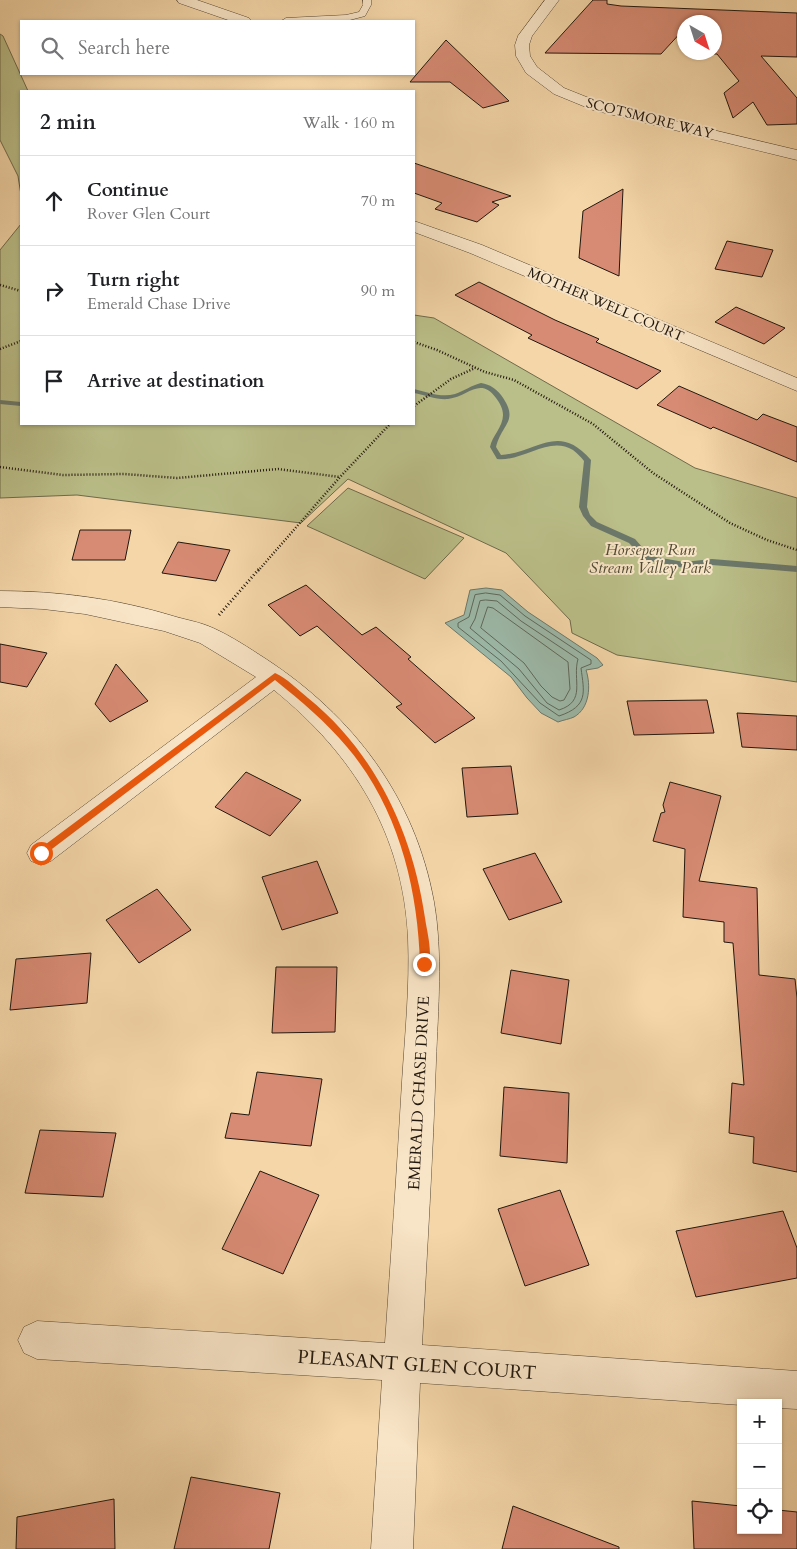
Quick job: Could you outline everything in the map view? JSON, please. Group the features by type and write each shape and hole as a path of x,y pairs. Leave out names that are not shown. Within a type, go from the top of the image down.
{"street":[{"path":"184,0 241,20"},
{"name":"SCOTSMORE WAY","path":"552,0 525,36 522,45 523,56 531,70 558,91 599,107 797,155"},
{"name":"MOTHER WELL COURT","path":"415,226 476,249 797,385"},
{"name":"EMERALD CHASE DRIVE","path":"0,599 43,599 92,605 146,617 203,633 275,676 314,708 351,746 378,784 399,827 416,886 424,939 424,964 392,1549"},
{"path":"41,853 275,676"},
{"name":"PLEASANT GLEN COURT","path":"37,1340 612,1376 797,1390"}],"lane":[{"path":"306,20 346,18 362,14 367,5 367,0"}],"path":[{"path":"0,285 20,291"},
{"path":"0,349 20,341"},
{"path":"415,342 437,350 475,368 514,380 593,424 653,473 730,523 767,540 797,550"},
{"path":"415,405 451,379 475,368"},
{"path":"203,633 340,477 389,425"},
{"path":"0,467 63,475 124,474 177,478 278,469 340,477"}],"green space":[{"path":"0,34 3,36 28,90 20,90 20,189 18,176 0,140"},
{"name":"Horsepen Run Stream Valley Park","path":"20,225 20,425 415,425 415,315 434,318 695,468 797,498 797,682 617,655 572,633 570,620 506,553 348,479 301,523 77,495 0,498 0,250"},
{"path":"348,488 464,538 425,579 307,526"}],"water":[{"path":"486,588 502,590 528,612 597,658 603,665 586,670 589,689 588,696 583,708 574,717 558,722 541,713 511,677 445,623 464,615 470,590"}],"building":[{"path":"593,0 607,0 607,4 621,6 797,13 797,57 761,56 797,98 797,124 767,125 753,102 733,118 724,93 739,81 722,60 722,15 677,15 677,37 661,54 545,53"},
{"path":"446,40 509,101 483,108 450,82 410,82"},
{"path":"415,163 511,196 492,202 499,205 477,222 435,209 442,203 415,193"},
{"path":"623,189 619,276 579,258 583,211"},
{"path":"727,241 773,250 762,277 715,269"},
{"path":"479,282 555,320 599,339 596,342 661,371 637,389 528,338 532,335 455,295"},
{"path":"736,307 785,328 764,344 715,322"},
{"path":"679,386 757,420 763,414 797,427 797,462 713,427 711,429 657,405"},
{"path":"80,530 131,530 125,560 72,560"},
{"path":"178,542 230,550 216,581 162,573"},
{"path":"306,585 362,635 376,627 411,657 408,659 475,718 435,743 396,707 402,704 317,626 300,636 268,605"},
{"path":"0,644 47,653 27,687 0,682"},
{"path":"116,664 148,701 110,722 95,704"},
{"path":"707,700 714,733 634,735 627,701"},
{"path":"737,713 797,716 797,750 742,747"},
{"path":"511,766 518,814 467,817 462,768"},
{"path":"246,772 301,800 270,836 215,807"},
{"path":"670,782 721,796 699,881 757,888 759,975 795,979 797,998 797,1172 753,1163 754,1137 729,1133 732,1083 744,1085 733,943 724,942 724,922 683,917 685,849 653,841 661,813 665,812 663,805"},
{"path":"535,853 562,902 509,920 483,869"},
{"path":"317,861 338,913 282,930 262,877"},
{"path":"157,889 191,930 139,963 106,920"},
{"path":"91,953 87,1003 10,1010 16,959"},
{"path":"276,967 337,967 335,1032 272,1033"},
{"path":"511,970 569,980 561,1044 501,1033"},
{"path":"257,1072 322,1079 311,1146 225,1138 231,1113 249,1115"},
{"path":"504,1087 569,1093 567,1163 500,1156"},
{"path":"40,1130 116,1133 103,1197 25,1193"},
{"path":"260,1171 319,1195 283,1274 222,1249"},
{"path":"560,1190 589,1265 525,1286 498,1209"},
{"path":"783,1211 797,1248 797,1278 696,1297 676,1231"},
{"path":"191,1477 280,1493 269,1549 174,1549"},
{"path":"114,1499 115,1549 16,1549 17,1517"},
{"path":"692,1501 737,1506 737,1534 782,1534 782,1510 797,1512 797,1549 694,1549"},
{"path":"513,1506 619,1547 619,1549 502,1549"}],"waterway":[{"path":"415,391 448,397 456,396 475,386 488,386 501,400 507,416 493,447 499,457 524,453 554,442 564,443 575,449 588,460 583,507 587,516 594,524 632,541 648,558 684,565 712,562 797,569"},
{"path":"0,402 20,404"}],"route":[{"path":"41,853 275,676 314,708 351,746 378,784 399,827 416,886 424,939 424,964"}]}
